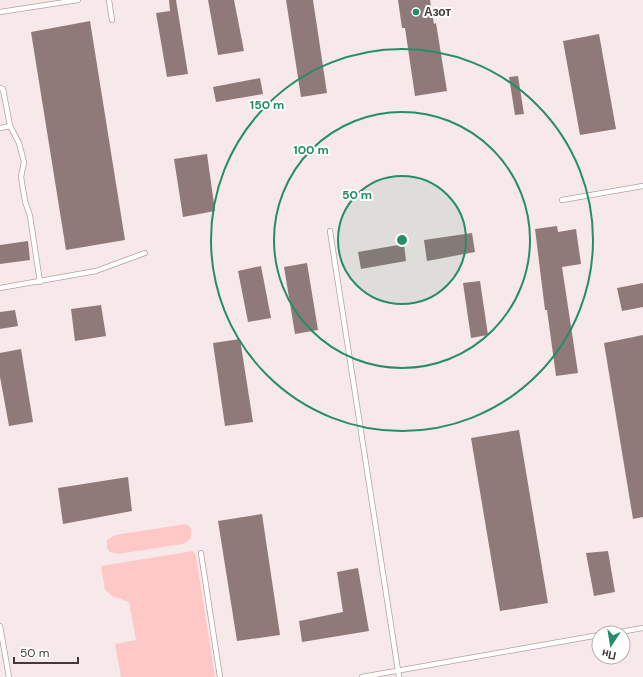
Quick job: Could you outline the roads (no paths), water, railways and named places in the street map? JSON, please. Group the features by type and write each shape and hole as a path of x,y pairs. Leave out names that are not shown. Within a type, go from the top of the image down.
{"lane":[{"path":"0,12 78,0"},
{"path":"109,0 112,20"},
{"path":"0,88 3,89 10,126 19,144 24,162 21,177 25,201 30,216 40,282"},
{"path":"0,128 10,126"},
{"path":"562,200 643,186"},
{"path":"330,231 399,677"},
{"path":"0,288 96,271 145,253"},
{"path":"201,553 220,677"},
{"path":"0,626 9,677"},
{"path":"631,630 643,628"},
{"path":"362,677 591,636"}],"place":[{"name":"Азот","path":"416,12"}]}
